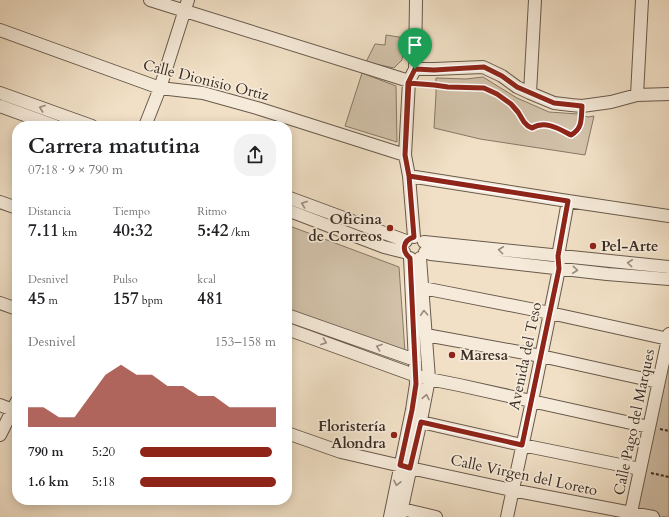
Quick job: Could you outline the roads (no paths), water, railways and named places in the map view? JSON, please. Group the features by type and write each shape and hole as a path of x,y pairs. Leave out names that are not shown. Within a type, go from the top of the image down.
{"street":[{"path":"150,0 186,6 409,82"},
{"path":"416,0 415,69 409,82 405,155 409,176 417,288 415,360 416,384 405,466 401,513 436,517"},
{"path":"530,93 535,0"},
{"path":"637,95 642,0"},
{"path":"147,121 160,88 186,6"},
{"name":"Calle Dionisio Ortiz","path":"0,30 160,88 203,93 257,108 405,155"},
{"path":"415,69 434,70 484,67 502,76 517,87 554,103 582,106 611,102 637,95 669,94"},
{"path":"0,93 78,121"},
{"path":"0,106 41,121"},
{"path":"409,176 669,216"},
{"path":"292,199 415,249 431,254 614,275 669,279"},
{"name":"Avenida del Teso","path":"507,517 559,269 558,256 568,201"},
{"path":"0,202 12,206"},
{"path":"292,212 384,247 558,256 669,267"},
{"path":"417,288 668,336"},
{"path":"390,517 405,466 421,422 428,380 426,335 417,288"},
{"path":"0,303 12,307"},
{"path":"292,317 415,360"},
{"path":"292,331 428,380 459,384 649,427"},
{"path":"426,335 541,356 658,382"},
{"name":"Calle Pago del Marques","path":"630,515 668,336"},
{"path":"0,405 12,405"},
{"path":"0,435 12,411"},
{"path":"421,422 640,470"},
{"name":"Calle Virgen del Loreto","path":"292,435 341,452 630,515 653,517"}],"place":[{"name":"Oficina de Correos","path":"390,228"},
{"name":"Pel-Arte","path":"593,246"},
{"name":"Maresa","path":"452,355"},
{"name":"Floristería Alondra","path":"394,435"}]}
